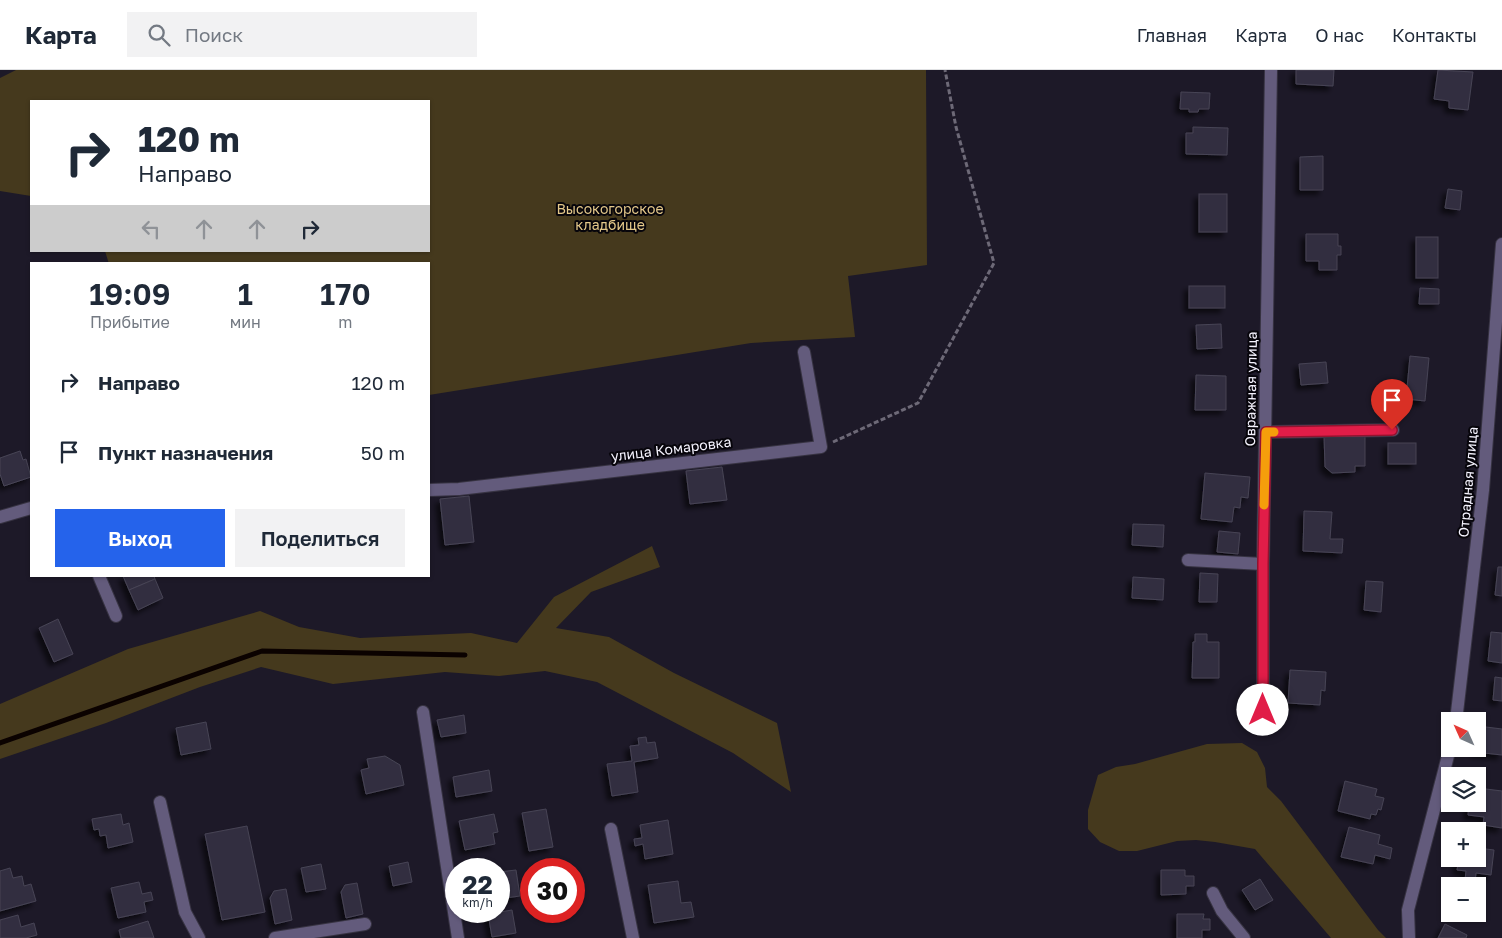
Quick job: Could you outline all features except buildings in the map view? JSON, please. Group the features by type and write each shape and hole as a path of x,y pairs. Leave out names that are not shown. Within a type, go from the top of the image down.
{"street":[{"name":"Овражная улица","path":"1263,710 1263,564 1272,70"},
{"name":"Отрадная улица","path":"1457,712 1483,490 1502,244"},
{"path":"804,352 821,447"},
{"path":"1266,432 1392,430"},
{"name":"улица Комаровка","path":"430,490 459,489 821,447"},
{"path":"0,517 30,508"},
{"path":"1188,560 1263,564"},
{"path":"99,577 116,616"},
{"path":"423,712 458,938"},
{"path":"1409,938 1408,910 1447,758"},
{"path":"160,802 185,912 198,938"},
{"path":"610,828 633,938"},
{"path":"1213,893 1222,911 1244,938"},
{"path":"275,938 365,924"}],"path":[{"path":"821,447 918,403 994,262 956,127 945,70"}],"green space":[{"name":"Высокогорское кладбище","path":"16,70 926,70 927,265 848,276 855,337 751,343 430,395 430,262 108,262 105,252 430,252 430,100 30,100 30,196 0,191 0,78"},
{"path":"652,546 660,567 591,592 556,628 609,637 674,673 777,723 791,792 733,753 597,682 545,671 499,676 445,672 333,684 261,667 0,759 0,704 128,649 260,611 299,627 360,638 471,633 517,643 554,597"},
{"path":"1242,743 1257,752 1265,768 1267,787 1281,801 1386,938 1331,938 1255,849 1196,840 1177,841 1137,851 1119,851 1100,842 1088,829 1088,810 1098,775 1116,767 1135,764 1207,744"}],"waterway":[{"path":"0,743 262,651 465,655"}],"slow traffic":[{"path":"1264,505 1266,432 1274,432"}],"route":[{"path":"1263,710 1263,564 1266,432 1392,430"}]}
